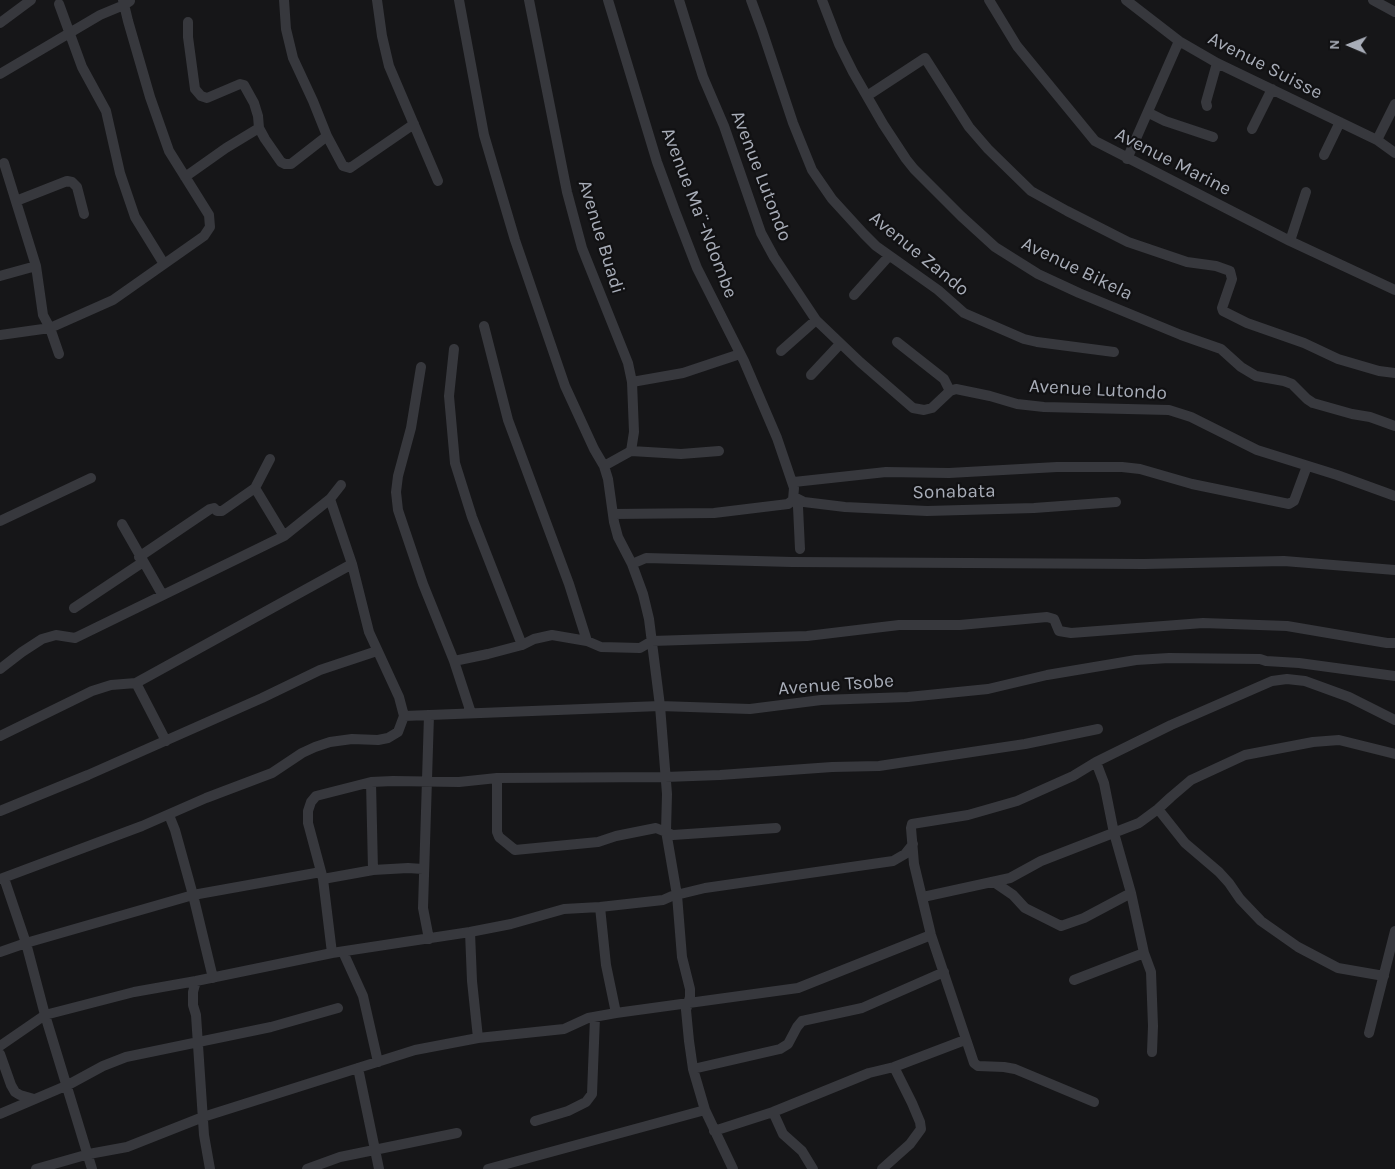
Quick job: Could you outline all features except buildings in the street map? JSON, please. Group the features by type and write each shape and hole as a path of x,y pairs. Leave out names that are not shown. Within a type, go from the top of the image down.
{"street":[{"path":"0,23 31,0"},
{"path":"284,0 289,45 340,163 346,168 350,168 414,124"},
{"path":"377,0 382,36 389,66 438,181"},
{"path":"458,0 484,135 515,240 565,386 594,449 604,466 618,537 632,564 643,594 652,641 660,706 667,794 666,831 677,895 682,957 690,989 686,1020 693,1069 705,1110 714,1131 724,1147 732,1169"},
{"name":"Avenue Buadi","path":"529,0 567,192 582,248 628,362 632,382 634,432 631,451"},
{"name":"Avenue Ma¨-Ndombe","path":"608,0 657,162 697,268 740,354 773,429 798,507 800,549"},
{"name":"Avenue Lutondo","path":"679,0 703,77 724,126 761,233 789,281 816,320 840,344 913,408 924,410 932,408 950,391 962,389 1017,404 1044,407 1169,410 1191,417 1257,450 1337,475 1395,496"},
{"name":"Avenue Zando","path":"751,0 793,123 812,170 842,211 876,246 938,290 964,312 1024,339 1114,352"},
{"name":"Avenue Bikela","path":"822,0 839,44 883,124 914,169 987,241 1038,274 1125,313 1221,350 1252,374 1292,384 1312,403 1370,417 1395,426"},
{"name":"Avenue Marine","path":"989,0 1016,46 1095,142 1290,241 1395,290"},
{"name":"Avenue Suisse","path":"1126,0 1179,41 1217,63 1377,140 1395,153"},
{"path":"1377,1 1395,12"},
{"path":"0,74 100,15 126,2 128,21 158,123 169,151 208,215 210,227 204,236 113,300 50,328 0,335"},
{"path":"59,4 82,67 106,111 120,173 135,216 164,264"},
{"path":"188,22 188,37 195,90 201,96 207,98 242,84 254,103 259,128 281,162 288,165 327,136"},
{"path":"1127,159 1149,113 1179,41"},
{"path":"867,96 925,58 969,127 988,149 1031,191 1128,242 1187,262 1210,265 1230,271 1232,280 1222,308 1223,311 1247,323 1304,343 1338,359 1379,371 1395,373"},
{"path":"1207,106 1206,102 1217,63"},
{"path":"1252,129 1272,89"},
{"path":"1377,140 1395,104"},
{"path":"1149,113 1165,121 1213,137"},
{"path":"1324,155 1340,122"},
{"path":"184,177 259,128"},
{"path":"4,163 36,266 43,315 50,328 59,354"},
{"path":"16,201 67,181 72,182 77,188 84,214"},
{"path":"1290,241 1306,192"},
{"path":"854,295 890,256"},
{"path":"0,276 36,266"},
{"path":"781,351 816,320"},
{"path":"484,326 508,420 569,584 587,641"},
{"path":"897,342 944,378 950,391"},
{"path":"811,375 840,344"},
{"path":"454,349 450,396 455,463 472,517 522,645"},
{"path":"632,382 683,374 740,354"},
{"path":"421,368 412,428 398,476 396,492 398,510 423,584 454,661 472,713"},
{"path":"604,466 631,451 682,454 719,451"},
{"path":"74,608 210,509 214,508 217,511 222,511 256,488 270,458"},
{"path":"613,514 714,512 788,504 794,492 886,472 949,473 1027,468 1122,467 1140,469 1192,484 1289,504 1294,500 1307,466"},
{"path":"0,521 91,478"},
{"path":"0,669 42,639 56,636 74,638 284,536 330,499 341,485"},
{"path":"256,488 284,536"},
{"name":"Sonabata","path":"794,492 804,502 845,507 927,511 1034,508 1116,502"},
{"path":"92,1169 68,1085 45,1015 26,942 2,879 272,773 302,753 330,742 388,738 398,732 404,716 398,697 369,632 352,564 330,499"},
{"path":"122,524 162,594"},
{"path":"632,564 646,558 840,562 1144,564 1284,561 1395,570"},
{"path":"0,736 92,691 111,685 136,683 352,564"},
{"path":"454,661 522,645 534,639 552,635 587,641 601,647 640,648 652,641 798,636 899,625 960,625 1047,617 1054,619 1062,633 1150,628 1178,624 1222,624 1287,626 1395,643"},
{"path":"0,810 166,741 320,670 377,651"},
{"name":"Avenue Tsobe","path":"404,716 660,706 750,709 821,700 874,699 988,689 1047,675 1149,659 1260,659 1395,676"},
{"path":"1094,1102 1015,1069 978,1066 972,1059 931,935 914,864 912,824 975,813 1017,801 1073,776 1096,762 1171,725 1272,681 1297,680 1312,684 1349,697 1395,720"},
{"path":"136,683 166,741"},
{"path":"428,715 423,908 429,939"},
{"path":"378,1062 363,996 337,952 322,876 308,823 308,811 311,802 316,796 371,782 393,780 459,782 497,778 665,777 878,766 1025,744 1098,729"},
{"path":"923,897 1010,878 1041,861 1139,823 1158,810 1191,780 1245,756 1313,742 1339,740 1395,754"},
{"path":"1096,762 1104,783 1114,833 1144,953 1149,964 1152,985 1152,1052"},
{"path":"497,778 497,832 499,837 515,850 598,842 616,836 656,828 673,835 776,828"},
{"path":"371,782 373,870"},
{"path":"1158,810 1184,843 1219,872 1229,882 1240,899 1262,921 1298,947 1331,965 1343,970 1384,976"},
{"path":"169,815 193,895 213,978"},
{"path":"898,860 913,844"},
{"path":"0,1046 45,1015 134,992 196,982 337,952 470,932 511,924 564,909 663,900 706,888 898,860 914,864"},
{"path":"0,952 26,942 193,895 373,870 423,869"},
{"path":"994,882 1013,895 1025,908 1061,926 1084,918 1130,893"},
{"path":"600,907 606,965 616,1013"},
{"path":"1369,1033 1384,976 1392,961 1395,930"},
{"path":"470,932 472,981 478,1038"},
{"path":"36,1169 88,1154 127,1147 203,1117 415,1050 478,1038 564,1029 588,1018 616,1013 798,988 931,935"},
{"path":"1074,980 1144,953"},
{"path":"693,1069 780,1048 788,1044 797,1027 802,1022 862,1008 944,972"},
{"path":"196,982 193,992 193,1006 196,1015 203,1117 210,1169"},
{"path":"0,1114 68,1085 103,1066 126,1057 271,1027 338,1008"},
{"path":"535,1121 568,1111 586,1102 592,1094 595,1017"},
{"path":"714,1131 773,1112 869,1073 894,1067 965,1040"},
{"path":"0,1054 15,1092 34,1099"},
{"path":"882,1169 910,1144 921,1129 920,1122 894,1067"},
{"path":"358,1068 379,1169"},
{"path":"488,1169 705,1110"},
{"path":"773,1112 783,1134 802,1151 813,1169"},
{"path":"307,1169 340,1158 457,1133"}]}
